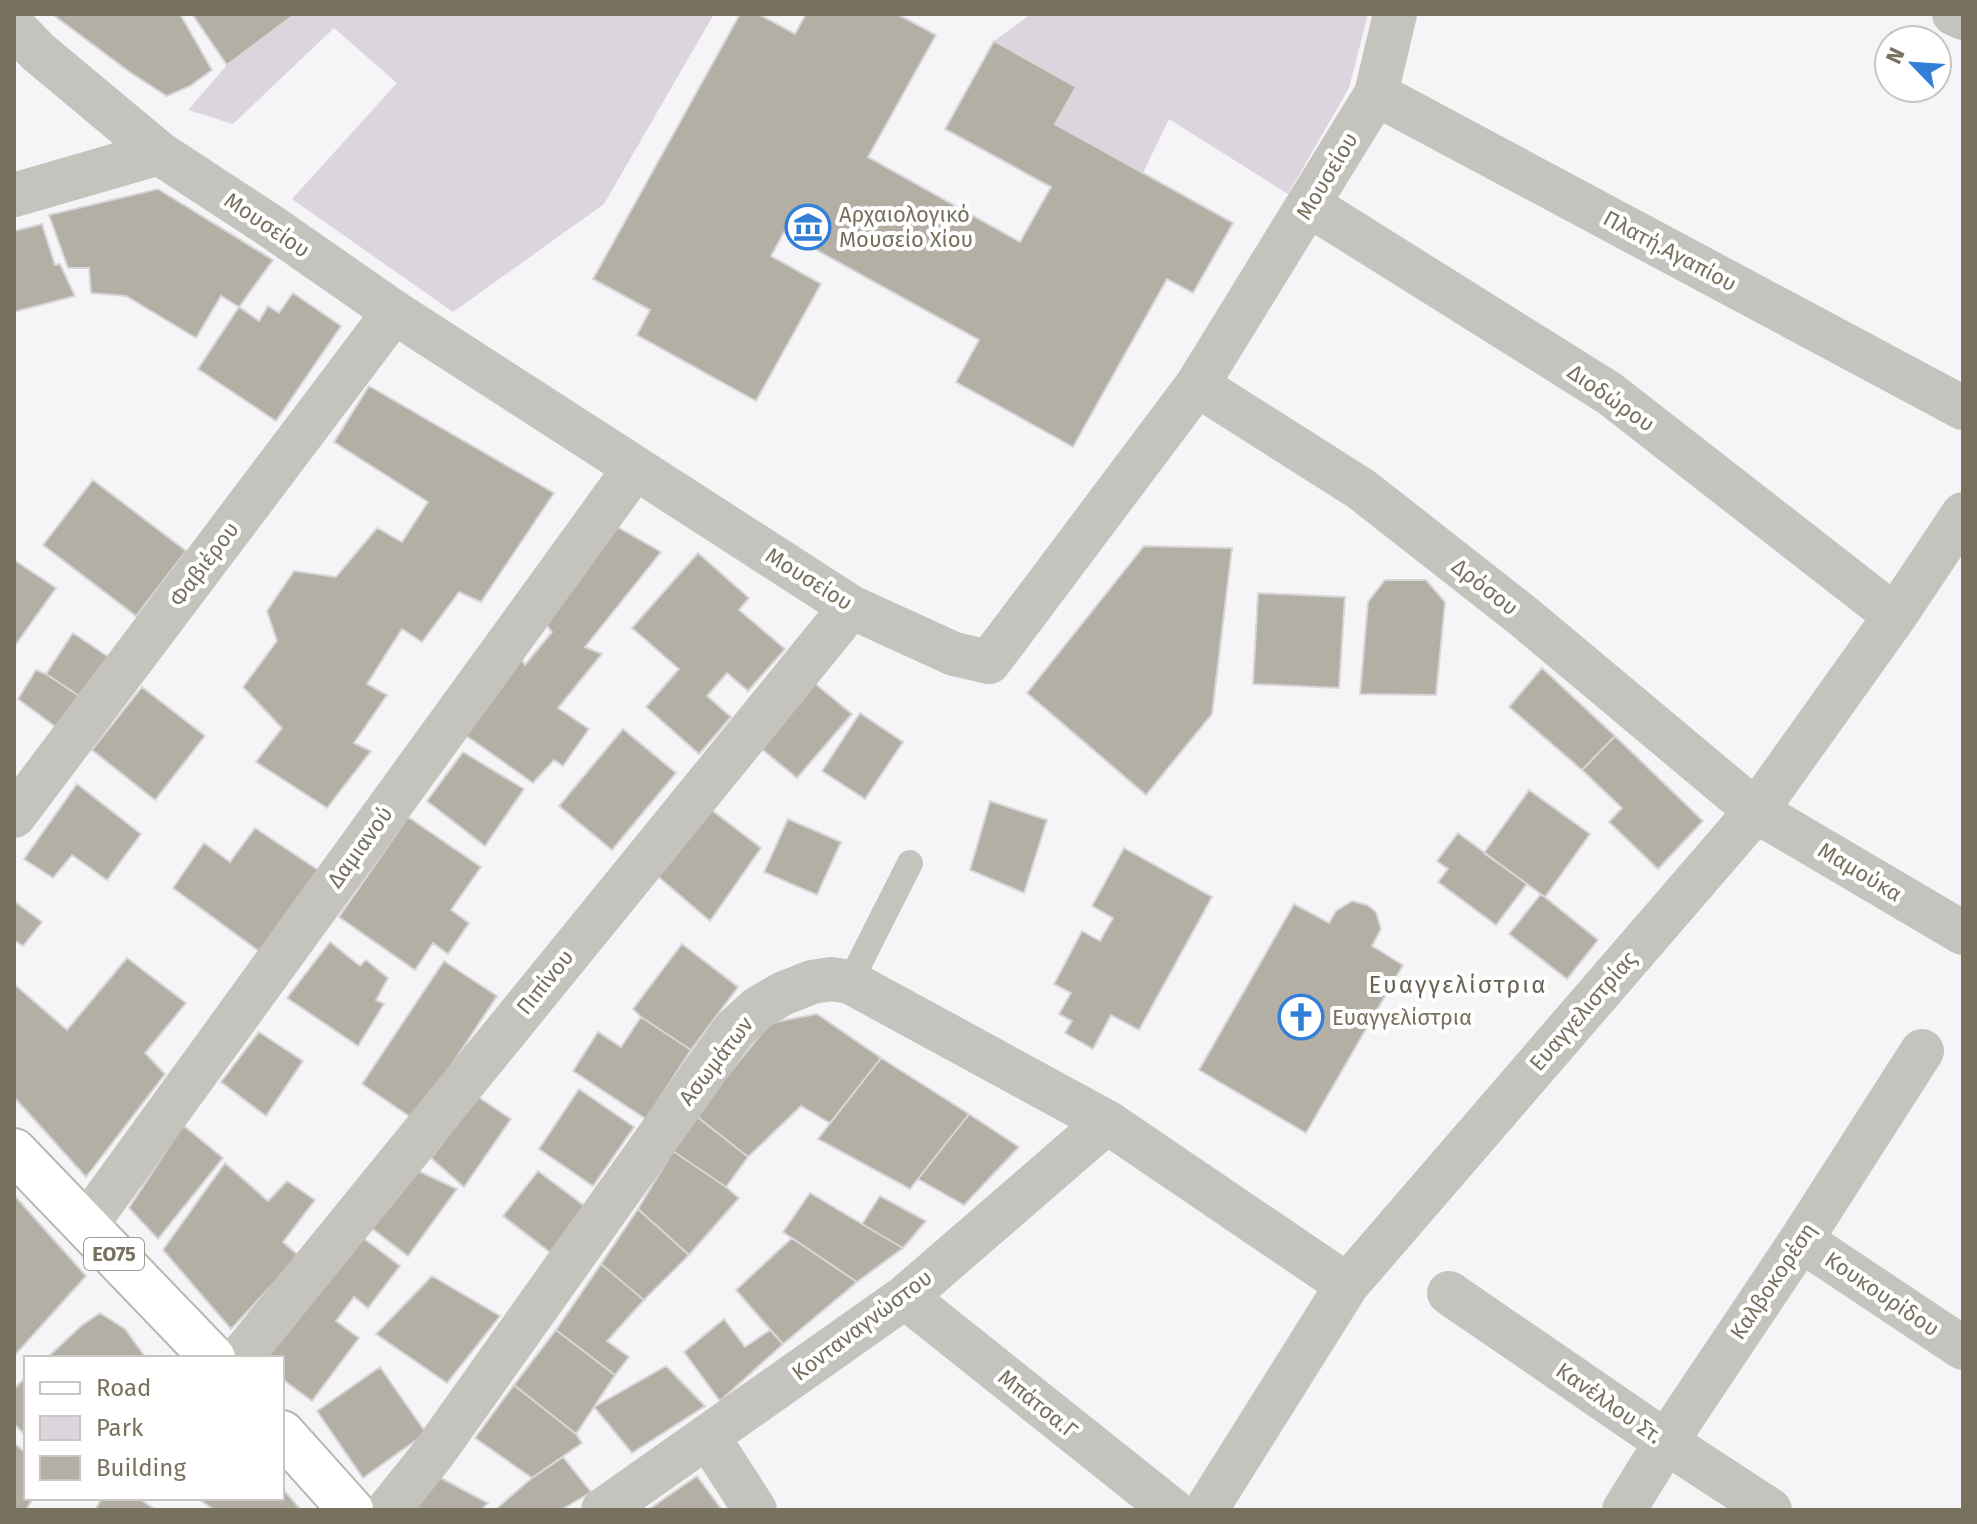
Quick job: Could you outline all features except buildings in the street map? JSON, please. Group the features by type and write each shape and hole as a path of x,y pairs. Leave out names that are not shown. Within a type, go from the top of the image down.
{"main road":[{"name":"ΕΟ75","path":"14,1151 211,1356"},
{"path":"284,1435 351,1510"}],"street":[{"name":"Μουσείου","path":"14,27 38,52 159,153 394,312 851,607 954,654 989,662 1197,385 1376,94 1395,14"},
{"path":"1954,14 1963,18"},
{"name":"Πλατή.Αγαπίου","path":"1376,94 1963,408"},
{"path":"14,195 159,153"},
{"name":"Διοδώρου","path":"1309,205 1609,393 1895,616"},
{"name":"Φαβιέρου","path":"14,816 394,312"},
{"name":"Δρόσου","path":"1197,385 1361,489 1523,616 1756,811"},
{"name":"Δαμιανού","path":"86,1225 635,468"},
{"name":"Ευαγγελιστρίας","path":"1206,1510 1347,1285 1756,811 1895,616 1963,514"},
{"name":"Πιπίνου","path":"242,1356 851,607"},
{"name":"Μαμούκα","path":"1756,811 1963,933"},
{"name":"Ασωμάτων","path":"388,1510 433,1454 734,1030 758,1008 812,982 831,979 850,982 1107,1122 1347,1285"},
{"name":"Καλβοκορέση","path":"1624,1510 1922,1051"},
{"name":"Κονταναγνώστου","path":"603,1510 905,1297 1107,1122"},
{"name":"Κουκουρίδου","path":"1801,1240 1963,1348"},
{"name":"Κανέλλου Στ.","path":"1449,1293 1770,1510"},
{"name":"Μπάτσα.Γ","path":"905,1297 1172,1510"},
{"path":"708,1437 755,1510"}],"lane":[{"path":"850,982 910,863"}],"green space":[{"path":"295,14 714,14 604,204 453,312 292,199 397,83 334,28 233,124 188,110 227,65"},
{"path":"1031,14 1368,14 1349,88 1288,194 1169,119 1143,173 1055,124 1076,87 994,41"}],"place":[{"name":"Αρχαιολογικό Μουσείο Χίου","path":"808,227"},
{"name":"Ευαγγελίστρια","path":"1301,1017"}],"district":[{"name":"Ευαγγελίστρια","path":"1458,985"}]}
